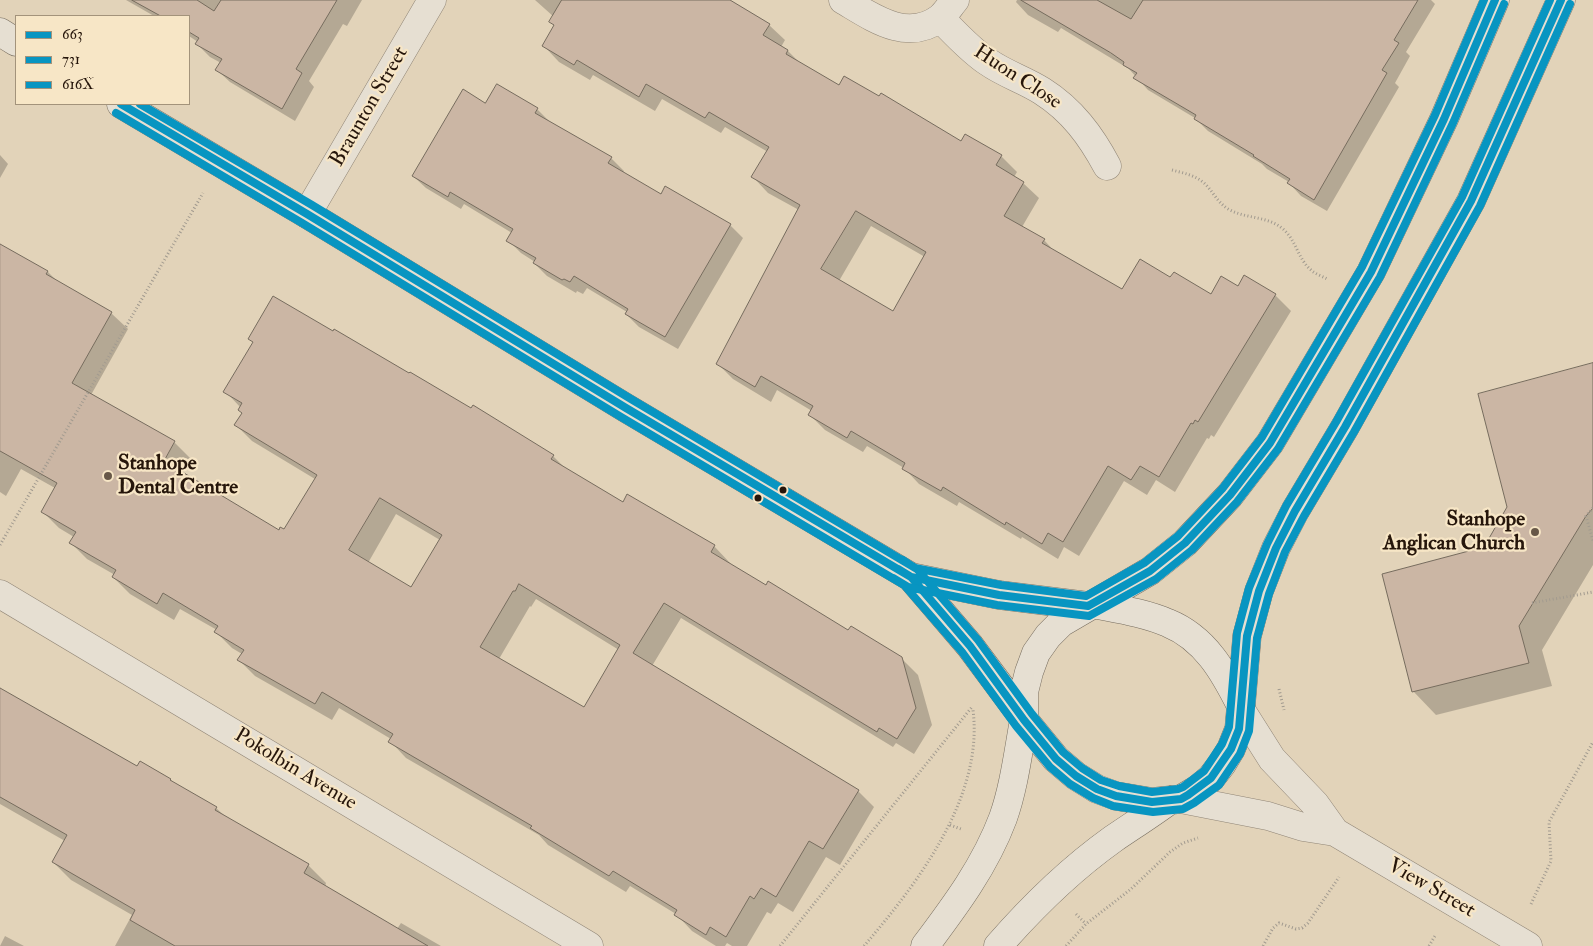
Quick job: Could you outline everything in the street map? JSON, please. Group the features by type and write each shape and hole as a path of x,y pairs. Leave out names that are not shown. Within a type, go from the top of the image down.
{"street":[{"name":"Braunton Street","path":"308,214 432,0"},
{"path":"843,0 879,22 907,29 922,27 948,9"},
{"path":"925,946 962,898 992,845 1003,817 1011,791 1023,718 1024,692 1036,653 1048,636 1061,623 1150,571 1185,543 1230,495 1270,443 1371,272 1444,119 1495,0"},
{"path":"998,946 1021,920 1085,861 1113,839 1175,799 1198,789 1211,778 1231,749 1239,729 1247,636 1259,591 1276,548 1295,511 1345,427 1471,201 1561,0"},
{"name":"Huon Close","path":"948,9 964,43 988,62 1043,92 1068,112 1091,138 1107,166"},
{"path":"0,32 15,41"},
{"path":"123,105 308,214 626,408 911,577"},
{"name":"View Street","path":"911,577 999,595 1091,605 1148,616 1169,623 1185,632 1211,654 1226,676 1241,708 1272,759 1315,804 1335,832"},
{"name":"View Street","path":"911,577 970,646 1056,760 1076,776 1097,789 1116,796 1152,802 1175,799 1268,816 1303,827 1335,832 1528,946"},
{"name":"Pokolbin Avenue","path":"0,594 589,946"}],"path":[{"path":"0,545 220,162"},
{"path":"1172,170 1192,176 1203,182 1227,209 1277,224 1285,230 1312,271 1327,279"},
{"path":"1593,508 1586,516 1593,541"},
{"path":"1532,603 1593,592"},
{"path":"1279,688 1285,714"},
{"path":"780,946 972,706 974,724 966,781 950,825 918,877 864,946"},
{"path":"1531,904 1551,861 1549,822 1593,742"},
{"path":"1066,946 1086,924 1130,889 1170,852 1183,843 1199,838"},
{"path":"1263,946 1273,928 1279,923 1296,929 1302,928 1308,923 1339,878"},
{"path":"1430,946 1435,936"}],"building":[{"path":"132,0 197,0 214,11 221,0 337,0 296,69 302,73 282,109 215,70 222,59 195,44 199,38 190,33 190,15 159,15"},
{"path":"562,0 730,0 770,24 763,35 788,50 786,54 839,85 844,76 879,96 881,93 961,141 965,134 1002,155 996,165 1024,182 1004,216 1045,239 1042,243 1122,289 1140,259 1170,277 1174,272 1211,294 1221,276 1238,286 1244,275 1276,294 1198,422 1195,420 1193,424 1191,423 1159,477 1140,466 1131,480 1108,466 1063,542 1048,533 1042,544 1006,522 1005,525 943,487 941,491 902,469 905,463 851,431 847,438 808,415 813,406 761,376 755,387 716,364 800,205 751,177 769,147 709,112 705,118 646,84 639,97 577,60 574,65 542,46 554,25 549,22","holes":["856,211 926,252 893,311 821,269"]},
{"path":"1021,0 1097,0 1131,19 1143,0 1418,0 1394,40 1399,43 1382,70 1387,73 1314,200 1287,183 1290,179 1194,119 1196,115 1133,78 1137,73 1123,65 1124,62 1111,53"},
{"path":"497,84 538,108 535,113 612,157 608,163 661,194 665,186 731,224 665,337 625,314 628,309 574,276 570,282 562,280 533,263 536,258 506,241 513,229 450,192 448,197 412,176 463,89 485,103"},
{"path":"0,244 48,271 46,274 112,312 72,383 175,441 164,461 279,530 280,527 284,529 317,475 234,425 242,413 238,410 242,403 223,392 253,342 248,339 273,296 471,408 473,405 554,455 551,459 623,502 627,494 715,545 711,552 766,585 768,581 848,630 851,626 902,657 916,708 897,739 879,728 877,732 664,603 633,653 859,790 823,849 809,841 776,897 761,888 754,899 750,896 726,937 710,927 706,935 674,915 677,910 613,871 609,876 530,828 532,826 388,742 393,734 322,692 315,704 237,660 244,650 214,632 218,626 163,593 157,604 112,577 116,570 69,543 76,532 41,512 57,483 0,451","holes":["380,498 442,535 411,587 349,550","519,584 620,645 584,707 480,647"]},
{"name":"Stanhope Anglican Church","path":"1593,363 1593,508 1586,516 1519,626 1529,663 1412,692 1382,574 1484,547 1507,507 1478,394"},
{"path":"0,688 137,766 140,761 171,779 217,807 215,810 309,864 304,873 428,946 175,946 130,920 135,910 52,862 67,835 0,797"}],"transit line":[{"name":"616X","path":"903,560 915,568 1001,585 1086,596 1144,563 1178,536 1222,489 1262,437 1362,267 1435,115 1484,0"},
{"name":"663","path":"898,569 911,577 999,595 1088,606 1150,571 1185,543 1230,495 1270,443 1371,272 1444,119 1495,0"},
{"name":"616X","path":"142,105 312,205 631,399 917,569 978,640 1032,714 1063,752 1082,768 1101,780 1119,786 1152,792 1183,787 1204,771 1222,744 1229,727 1237,633 1249,588 1267,544 1286,506 1336,422 1462,197 1550,0"},
{"name":"663","path":"123,105 911,577 970,646 1024,720 1056,759 1076,776 1097,789 1116,796 1152,802 1181,799 1188,795 1211,778 1231,749 1239,729 1247,636 1259,591 1276,548 1295,511 1345,427 1471,201 1561,0"},
{"name":"731","path":"893,578 908,587 997,605 1089,616 1156,579 1192,550 1237,502 1278,449 1380,277 1453,123 1504,4"},
{"name":"731","path":"116,113 904,585 962,652 1016,726 1050,767 1070,784 1093,798 1113,806 1153,812 1183,809 1194,803 1219,785 1240,754 1249,731 1257,638 1269,594 1285,552 1480,206 1570,4"}],"place":[{"name":"Stanhope Dental Centre","path":"108,476"},
{"name":"Stanhope Anglican Church","path":"1535,532"}]}
